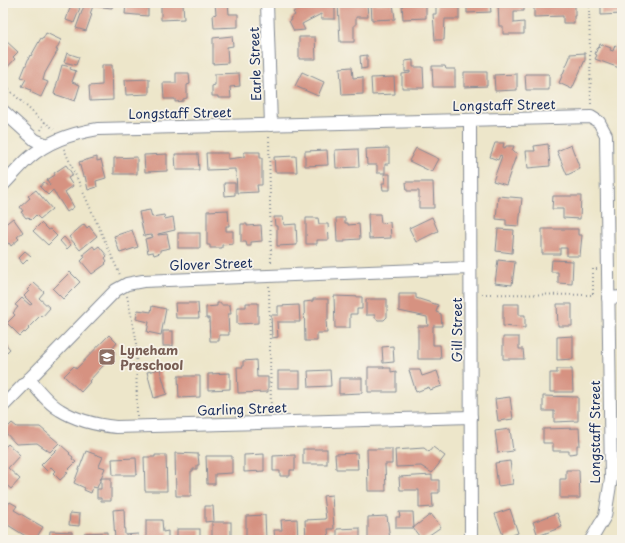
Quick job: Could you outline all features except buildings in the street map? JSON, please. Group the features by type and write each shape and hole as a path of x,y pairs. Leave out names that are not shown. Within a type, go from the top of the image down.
{"street":[{"name":"Earle Street","path":"267,3 270,128"},
{"path":"3,111 34,140 47,145"},
{"name":"Longstaff Street","path":"3,185 29,158 47,145 79,132 98,129 270,128 591,117 599,122 606,135 610,479 605,516 591,540"},
{"name":"Gill Street","path":"470,120 471,540"},
{"name":"Glover Street","path":"3,406 116,290 124,286 143,281 470,268"},
{"path":"608,298 622,297"},
{"name":"Garling Street","path":"29,379 52,404 60,410 96,425 116,427 471,417"}],"path":[{"path":"589,3 591,117"},
{"path":"3,84 39,118 58,132 124,286 136,338 137,418"},
{"path":"270,128 271,276 269,282 271,422"},
{"path":"470,294 593,295 593,269 608,270"}],"place":[{"name":"Lyneham Preschool","path":"107,357"}]}
